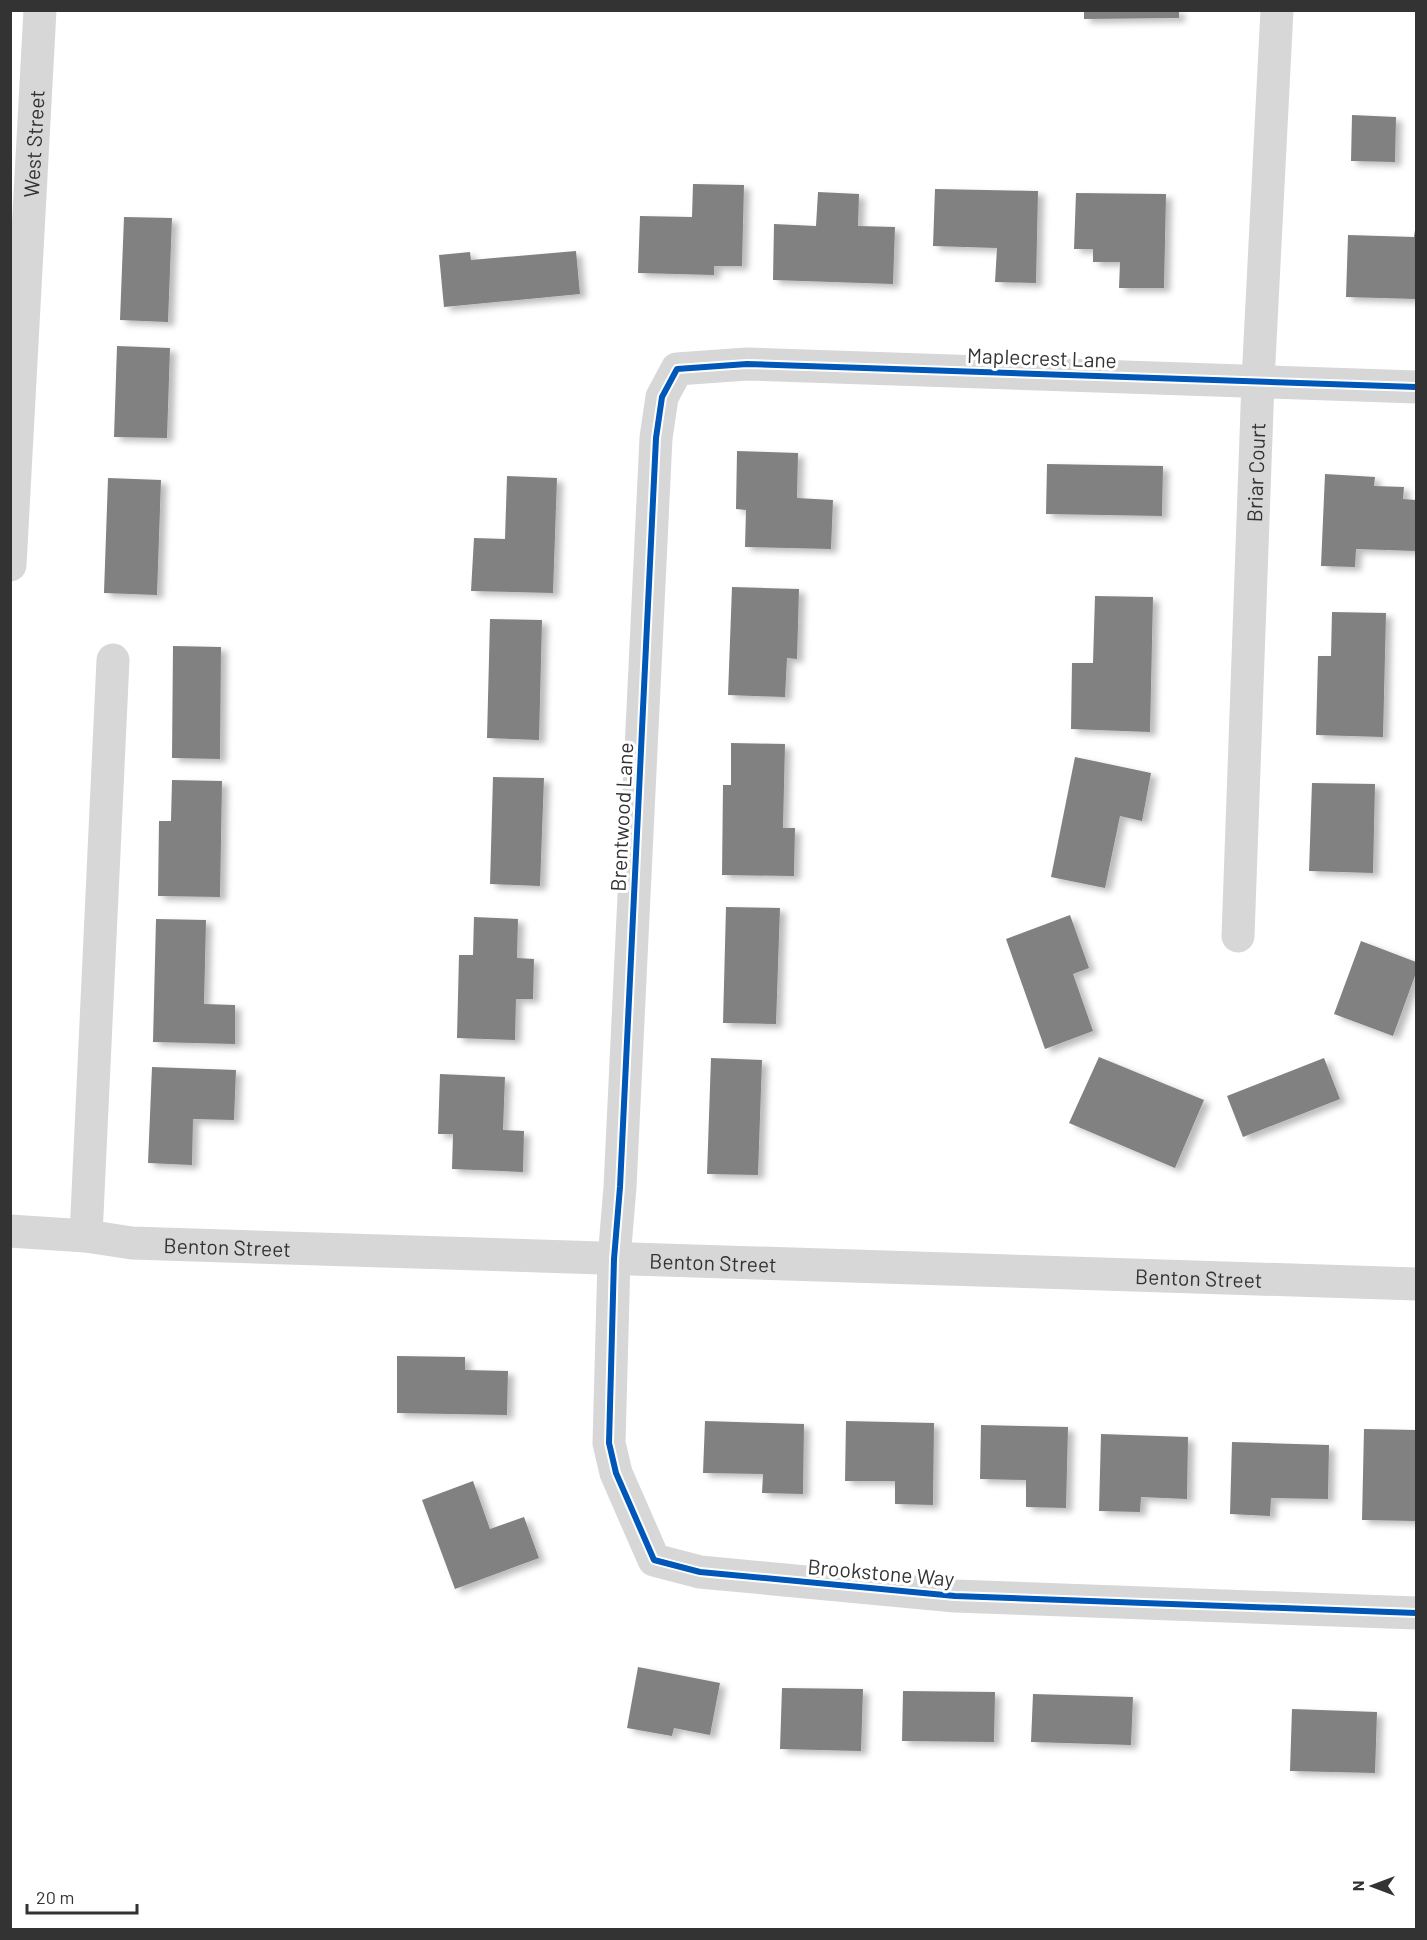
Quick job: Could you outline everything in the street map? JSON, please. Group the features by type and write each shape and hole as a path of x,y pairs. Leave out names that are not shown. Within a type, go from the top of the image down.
{"street":[{"name":"West Street","path":"10,565 33,129 23,109 40,10"},
{"name":"Briar Court","path":"1238,936 1258,381 1276,10"},
{"name":"Maplecrest Lane","path":"672,379 677,369 747,364 1416,387"},
{"name":"Brentwood Lane","path":"614,1259 620,1187 656,438 662,398 672,379"},
{"path":"86,1236 113,660"},
{"name":"Benton Street","path":"10,1231 86,1236 132,1243 1416,1284"},
{"name":"Brookstone Way","path":"614,1259 609,1443 616,1473 654,1560 700,1572 955,1596 1416,1613"}],"building":[{"path":"1084,10 1179,10 1179,18 1084,19"},
{"path":"1352,115 1396,117 1395,162 1351,161"},
{"path":"693,184 744,185 742,266 714,266 714,275 638,273 640,216 692,217"},
{"path":"935,189 1038,191 1036,283 995,282 997,248 933,246"},
{"path":"818,192 859,194 858,226 895,227 893,284 773,280 774,224 816,226"},
{"path":"1076,193 1166,194 1164,288 1119,288 1120,262 1093,262 1093,249 1074,249"},
{"path":"124,217 172,218 168,322 120,320"},
{"path":"1415,230 1416,299 1346,297 1348,235 1414,237"},
{"path":"576,251 580,294 444,307 439,255 470,252 471,260"},
{"path":"117,346 170,348 167,438 114,437"},
{"path":"737,451 798,453 797,498 833,500 831,549 745,547 746,510 736,509"},
{"path":"1047,464 1163,466 1162,516 1046,514"},
{"path":"1325,474 1375,477 1374,486 1404,487 1403,499 1416,500 1416,551 1356,549 1355,567 1321,566"},
{"path":"507,476 557,478 553,593 471,591 474,538 505,539"},
{"path":"108,478 161,480 157,595 104,593"},
{"path":"732,587 799,589 797,659 787,658 785,697 728,695"},
{"path":"1095,596 1153,597 1150,732 1071,729 1072,663 1093,663"},
{"path":"1332,612 1386,613 1383,737 1316,735 1318,656 1331,656"},
{"path":"490,619 542,620 539,740 487,738"},
{"path":"173,646 221,647 220,759 172,758"},
{"path":"731,743 785,744 783,828 795,828 794,876 722,875 723,785 731,785"},
{"path":"1075,757 1151,773 1142,821 1120,816 1105,888 1051,877"},
{"path":"493,777 544,778 540,886 490,884"},
{"path":"172,780 222,781 220,897 158,896 159,821 171,821"},
{"path":"1312,783 1375,784 1373,873 1309,871"},
{"path":"726,907 780,908 776,1024 723,1023"},
{"path":"1070,915 1089,968 1073,974 1093,1031 1045,1049 1006,939"},
{"path":"474,917 518,919 517,958 534,959 533,999 516,999 515,1040 457,1038 459,955 473,955"},
{"path":"156,919 206,920 204,1004 235,1005 235,1044 153,1042"},
{"path":"1361,941 1416,962 1416,973 1393,1036 1334,1014"},
{"path":"1099,1057 1204,1100 1175,1168 1069,1123"},
{"path":"711,1058 762,1060 758,1175 707,1174"},
{"path":"1324,1058 1340,1099 1243,1137 1227,1096"},
{"path":"152,1067 236,1070 234,1120 193,1119 192,1165 148,1163"},
{"path":"440,1074 505,1077 503,1130 524,1131 523,1172 452,1169 453,1134 438,1134"},
{"path":"397,1356 465,1357 465,1370 508,1371 507,1415 397,1413"},
{"path":"705,1421 804,1424 803,1494 762,1493 763,1474 703,1473"},
{"path":"846,1421 934,1423 933,1505 895,1504 895,1481 845,1481"},
{"path":"981,1425 1068,1427 1066,1508 1026,1507 1026,1480 980,1479"},
{"path":"1364,1429 1416,1430 1416,1521 1362,1520"},
{"path":"1101,1434 1188,1437 1187,1499 1141,1497 1140,1512 1099,1511"},
{"path":"1232,1442 1329,1445 1328,1499 1271,1498 1270,1516 1230,1514"},
{"path":"473,1481 490,1529 524,1517 539,1558 455,1589 422,1500"},
{"path":"638,1667 720,1683 710,1735 674,1728 672,1736 627,1728"},
{"path":"782,1688 863,1689 861,1751 780,1749"},
{"path":"903,1691 995,1692 994,1742 902,1741"},
{"path":"1033,1694 1133,1697 1131,1745 1031,1742"},
{"path":"1292,1709 1377,1712 1375,1773 1290,1771"}],"cycle path":[{"path":"1416,387 747,364 677,369 662,397 656,438 620,1187 614,1259 609,1443 616,1473 654,1560 700,1572 955,1596 1416,1613"}]}
